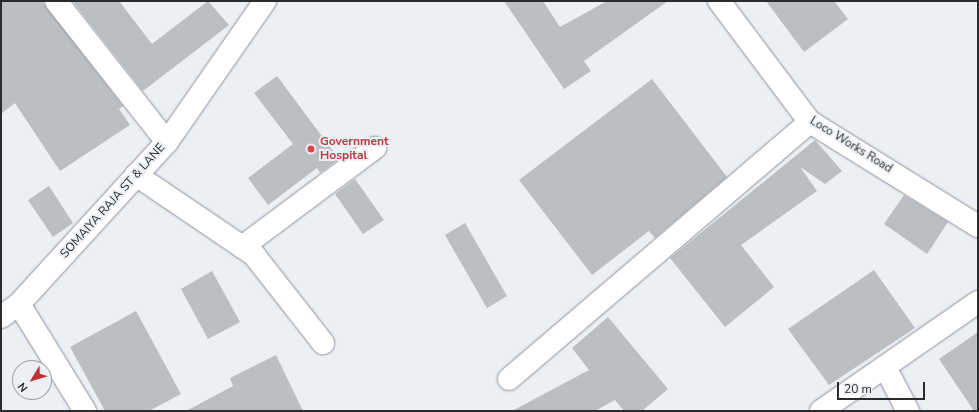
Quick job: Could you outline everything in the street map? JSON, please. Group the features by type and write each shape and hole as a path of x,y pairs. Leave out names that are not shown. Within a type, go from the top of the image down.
{"street":[{"name":"SOMAIYA RAJA ST & LANE","path":"1,317 20,304 167,142 56,1"},
{"path":"167,142 265,1"},
{"name":"Loco Works Road","path":"719,1 810,122 978,226"},
{"path":"509,379 810,122"},
{"path":"242,247 375,148"},
{"path":"136,175 254,255 323,343"},
{"path":"821,411 978,302"},
{"path":"20,304 85,411"},
{"path":"885,367 908,411"}],"building":[{"path":"1,1 42,1 123,106 119,109 130,125 60,171 15,103 1,114"},
{"path":"77,1 119,1 152,44 208,1 229,25 143,91 74,3"},
{"path":"504,1 543,1 560,27 607,1 668,1 584,61 591,71 564,89"},
{"path":"766,1 834,1 848,19 804,52"},
{"path":"277,76 339,159 320,173 317,168 268,205 248,178 293,144 254,93"},
{"path":"652,79 727,177 655,238 649,231 592,275 519,180"},
{"path":"815,140 842,171 825,184 800,167 817,191 741,245 774,287 725,327 670,258"},
{"path":"355,179 384,220 363,234 335,194"},
{"path":"49,186 73,223 53,237 28,200"},
{"path":"904,195 948,222 927,254 884,224"},
{"path":"465,223 507,296 487,308 445,235"},
{"path":"874,270 915,328 829,385 788,329"},
{"path":"212,271 240,322 208,339 181,289"},
{"path":"136,311 181,394 149,411 105,411 70,347"},
{"path":"608,317 668,389 642,411 624,411 615,400 595,411 512,411 589,370 572,348"},
{"path":"978,332 978,411 974,411 939,359"},
{"path":"276,355 303,411 186,411 233,386 230,378"}],"place":[{"name":"Government Hospital","path":"311,149"}]}
